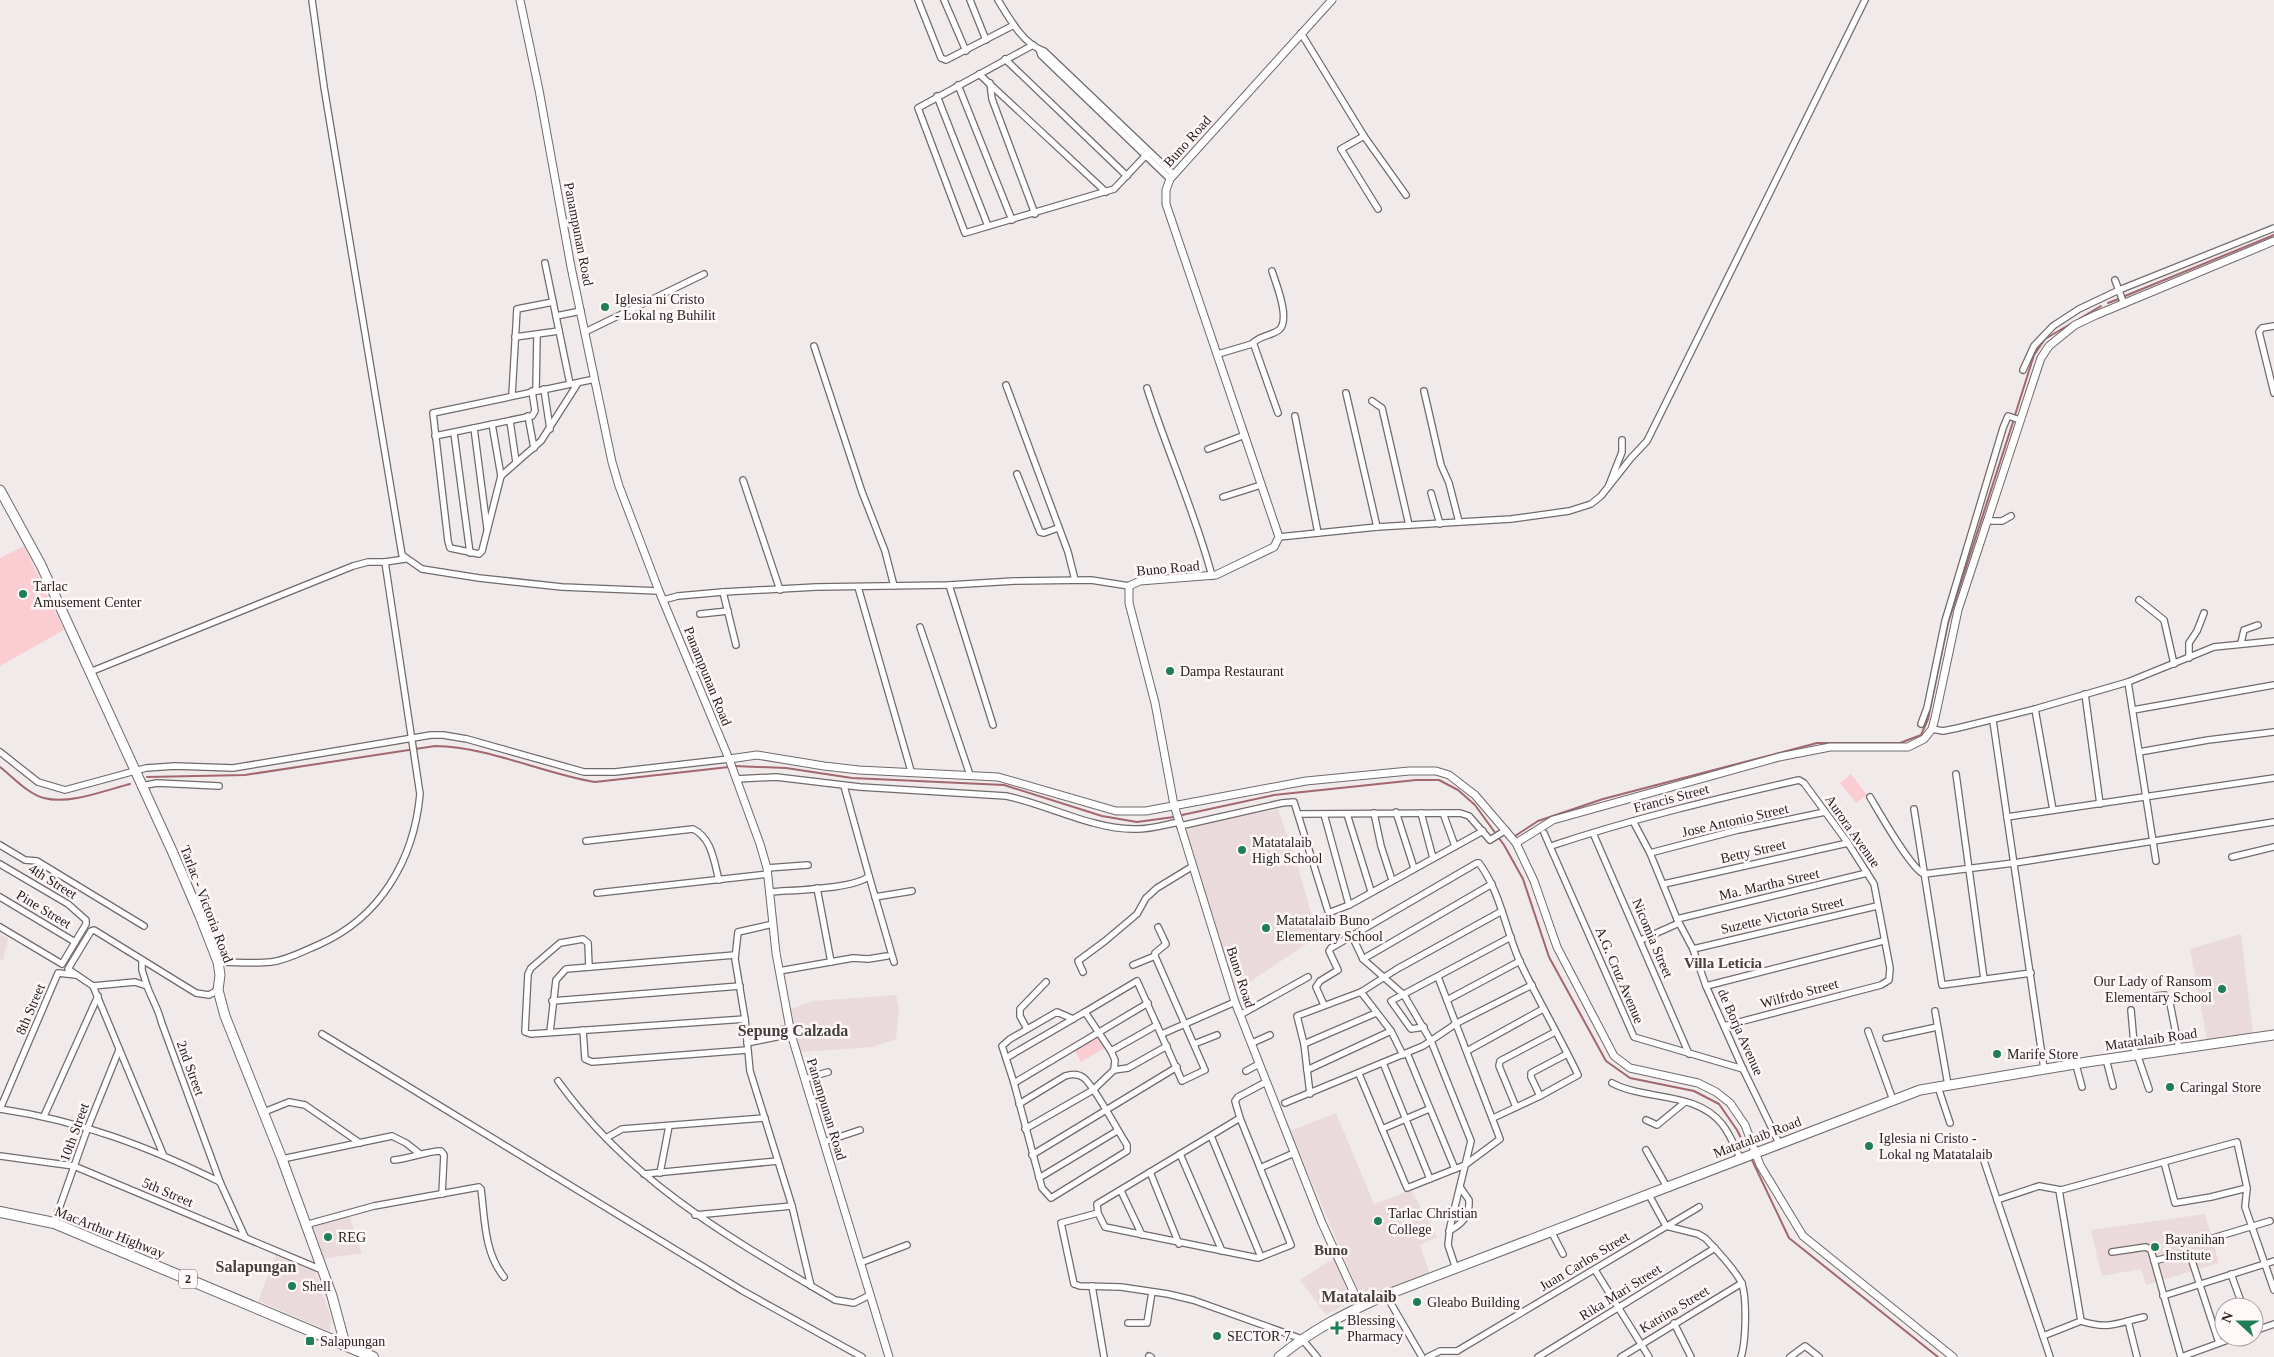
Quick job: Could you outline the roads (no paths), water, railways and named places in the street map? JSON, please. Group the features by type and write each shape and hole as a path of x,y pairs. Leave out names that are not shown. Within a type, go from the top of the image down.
{"highway":[{"name":"MacArthur Highway","path":"0,1212 54,1223 373,1357"}],"main road":[{"name":"Tarlac - Victoria Road","path":"0,490 41,565 174,853 218,962 220,975 218,990 225,1016 282,1159 335,1305 344,1344"},
{"name":"Matatalaib Road","path":"1279,1357 1302,1339 1337,1317 1360,1306 1516,1244 1552,1233 1755,1152 1893,1100 1948,1085 2106,1059 2274,1035"}],"street":[{"path":"312,0 402,556 422,569 524,583 562,587 659,591"},
{"name":"Panampunan Road","path":"520,0 605,433 619,486 659,591 731,765 768,871 779,971 790,1031 889,1357"},
{"path":"918,0 941,58 950,60 1014,25"},
{"path":"944,0 966,51"},
{"path":"970,0 986,40"},
{"path":"998,0 1014,25 1039,49 1041,55 1067,76 1172,177"},
{"name":"Buno Road","path":"1332,0 1172,177 1166,190 1166,204 1278,536 1274,547 1212,576 1140,581 1130,586 1129,603 1155,702 1179,824 1235,1002 1325,1230 1360,1306"},
{"path":"1278,536 1377,527 1510,519 1569,511 1591,504 1607,489 1647,441 1865,0"},
{"path":"1301,33 1364,136 1406,195"},
{"path":"1033,44 918,108 965,233 1035,214 1114,189 1147,154"},
{"path":"1005,59 1128,176"},
{"path":"979,74 1106,192"},
{"path":"990,83 992,99 1035,214"},
{"path":"958,85 1012,220"},
{"path":"937,96 988,226"},
{"path":"1364,136 1341,149 1378,209"},
{"path":"2023,370 2034,346 2053,326 2079,309 2119,290 2274,228"},
{"path":"1516,843 1553,820 1779,757 1830,748 1908,748 1924,739 1932,728 1958,610 1986,521 2037,368 2049,346 2075,325 2107,310 2274,241"},
{"path":"545,263 570,384"},
{"path":"1218,354 1252,344 1260,337 1279,330 1283,304 1272,271"},
{"path":"585,332 704,274"},
{"path":"2115,280 2124,304"},
{"path":"2102,298 2107,310"},
{"path":"512,395 517,309 553,302"},
{"path":"556,316 581,311"},
{"path":"2274,326 2262,328 2259,332 2274,393"},
{"path":"515,338 559,331"},
{"path":"435,436 532,416 535,411 534,391 537,335"},
{"path":"1252,344 1256,348 1278,413"},
{"path":"814,346 862,492 885,551 894,586"},
{"path":"492,424 501,476 482,551 479,554 455,550 448,546 433,413 595,379"},
{"path":"501,476 542,441 578,383"},
{"path":"1006,385 1075,580"},
{"path":"1147,388 1161,432 1192,508 1212,576"},
{"path":"544,389 550,429"},
{"path":"1424,391 1441,464 1449,483 1459,522"},
{"path":"1346,393 1377,527"},
{"path":"1372,401 1382,408 1409,525"},
{"path":"528,416 534,448"},
{"path":"1295,416 1318,533"},
{"path":"1921,724 1945,621 2003,428 2008,416 2020,420"},
{"path":"510,421 516,462"},
{"path":"474,428 487,532"},
{"path":"454,433 470,553"},
{"path":"1208,449 1245,435"},
{"path":"1607,489 1622,452 1622,440"},
{"path":"1017,474 1040,532 1044,533 1058,528"},
{"path":"743,480 780,590"},
{"path":"1223,497 1261,485"},
{"path":"1431,492 1440,524"},
{"path":"1986,521 2002,521 2011,516"},
{"path":"90,672 353,566 368,562 404,559"},
{"path":"218,962 272,962 301,953 333,939 348,930 372,908 397,873 417,820 420,794 385,562"},
{"path":"663,600 678,596 723,592 949,585 1014,581 1075,580 1115,582 1130,586"},
{"path":"949,585 993,725"},
{"path":"858,587 911,771"},
{"path":"723,592 736,645"},
{"path":"2139,600 2164,620 2174,664"},
{"path":"700,614 728,612"},
{"path":"2189,658 2189,643 2197,631 2204,613"},
{"path":"2241,643 2244,630 2258,625"},
{"path":"920,628 970,775"},
{"path":"1932,728 1942,731 1993,721 2035,709 2128,682 2214,647 2274,641"},
{"path":"2128,682 2156,861"},
{"path":"2133,710 2274,685"},
{"path":"2085,694 2100,804"},
{"path":"2035,709 2053,810"},
{"path":"1993,721 2044,1069"},
{"path":"2140,752 2208,740 2274,732"},
{"path":"0,752 38,782 55,789 74,789 135,771 156,767 233,768 412,744 432,735 453,736 566,768 596,773 731,765 758,756 824,766 1010,779 1116,811 1135,812 1306,781 1409,771 1436,772 1449,775 1475,795 1503,832 1516,843 1534,880 1557,947 1614,1056 1630,1068 1698,1083 1716,1092 1736,1110 1745,1125 1760,1164 1803,1236 1952,1357"},
{"path":"1956,774 1984,979"},
{"path":"736,779 776,777 844,786 1006,796 1123,828 1179,824 1290,801 1296,805 1328,911 1331,912 1349,905 1371,891 1483,831"},
{"path":"2007,818 2147,795 2274,778"},
{"name":"Aurora Avenue","path":"1799,780 1804,783 1848,843 1874,884 1883,941 1889,960 1890,976 1881,985"},
{"name":"Francis Street","path":"1550,846 1592,832 1799,780"},
{"path":"142,786 157,783 219,786"},
{"path":"844,786 894,962"},
{"path":"1870,797 1905,851 1920,872 1924,874 2014,863 2274,822"},
{"path":"1914,809 1941,983 1943,985 2031,973"},
{"path":"1298,814 1396,812 1465,814 1490,840 1503,832"},
{"path":"1396,812 1414,868"},
{"name":"Jose Antonio Street","path":"1650,853 1738,830 1825,812"},
{"path":"1374,813 1381,846 1392,880"},
{"path":"1421,813 1433,858"},
{"path":"1443,813 1456,846"},
{"path":"1324,814 1349,905"},
{"path":"1347,814 1371,891"},
{"name":"de Borja Avenue","path":"1634,821 1664,884 1678,921 1693,949 1706,986 1743,1069 1779,1143"},
{"path":"586,841 693,829 703,835 708,842 719,880"},
{"name":"Nicomia Street","path":"1592,832 1689,1054"},
{"name":"A.G. Cruz Avenue","path":"1544,833 1632,1034 1638,1039 1743,1069"},
{"name":"Betty Street","path":"1664,884 1848,843"},
{"path":"0,845 25,860 37,861 144,926"},
{"path":"2232,856 2274,847"},
{"path":"1324,1005 1316,986 1320,981 1338,969 1330,950 1477,862 1498,894 1502,911 1520,961 1578,1075 1540,1096 1493,1118"},
{"name":"4th Street","path":"0,864 68,904 85,918 86,924 75,942"},
{"path":"597,892 719,880 808,865"},
{"path":"1084,972 1078,964 1079,960 1105,942 1137,914 1146,898 1157,888 1193,866"},
{"name":"Ma. Martha Street","path":"1640,940 1678,921 1867,873"},
{"path":"770,892 817,888 861,881 869,876"},
{"path":"1363,959 1492,884"},
{"path":"817,888 831,962"},
{"path":"875,897 912,891"},
{"name":"Pine Street","path":"0,897 75,942"},
{"name":"Suzette Victoria Street","path":"1693,949 1877,906"},
{"path":"1310,1094 1304,1044 1297,1017 1361,992 1502,911"},
{"path":"773,924 738,932 735,955 745,1019 750,1071 792,1206 811,1286"},
{"path":"0,927 62,964 75,942"},
{"path":"1133,965 1155,956 1155,953 1166,944 1158,927"},
{"path":"163,1154 93,986 68,969 91,931 94,930 196,993 209,995 218,990"},
{"path":"1352,936 1363,959 1404,995 1424,1027 1432,1041 1470,1139 1449,1231 1448,1245 1456,1268"},
{"path":"1424,1027 1411,1029 1391,1001 1511,937"},
{"path":"589,967 588,943 583,939 560,943 531,968 528,974 526,1032 532,1034 745,1019"},
{"path":"1706,986 1883,941"},
{"path":"550,1032 552,1001 556,980 562,971 566,969 735,955"},
{"path":"779,971 852,958 868,959 886,956"},
{"path":"1006,1058 1135,981 1138,982 1148,1003 1183,1082 1205,1070 1155,956"},
{"name":"2nd Street","path":"142,960 142,970 153,1005 160,1013 161,1021 220,1182 245,1237"},
{"path":"1448,1000 1520,961"},
{"name":"8th Street","path":"0,1109 58,973 77,975"},
{"path":"1240,1015 1308,977"},
{"path":"1359,1074 1407,1188 1465,1165 1500,1139 1438,977"},
{"path":"93,986 135,982 147,986"},
{"path":"1027,1029 1020,1016 1020,1010 1046,982"},
{"path":"1285,1103 1405,1054 1432,1041 1457,1023 1532,985"},
{"name":"Wilfrdo Street","path":"1724,1026 1881,985"},
{"path":"552,1001 740,986"},
{"path":"1361,992 1405,1054 1455,1169"},
{"path":"2156,996 2165,995 2169,998 2179,1049"},
{"path":"44,1116 98,996"},
{"path":"1162,1034 1235,1002"},
{"path":"1014,1082 1148,1003"},
{"path":"1467,1050 1543,1009"},
{"path":"2131,1010 2136,1055 2149,1089"},
{"path":"1935,1011 1948,1085"},
{"path":"1019,1104 1072,1074 1085,1078 1127,1145 1126,1150 1051,1198 1043,1192 1032,1155 1003,1044 1057,1012 1073,1019"},
{"path":"1085,1012 1111,1051 1115,1060 1114,1070"},
{"path":"1304,1044 1376,1013"},
{"path":"1111,1051 1157,1024"},
{"path":"1886,1038 1937,1027"},
{"path":"584,1030 585,1059 592,1062 747,1050"},
{"path":"747,1040 790,1031"},
{"path":"1307,1070 1391,1032"},
{"path":"1516,1107 1499,1066 1500,1061 1555,1032"},
{"path":"1868,1032 1893,1100"},
{"path":"322,1034 744,1291 862,1357"},
{"path":"1194,1044 1217,1035"},
{"path":"1252,1043 1270,1035"},
{"path":"1025,1129 1093,1090 1114,1070 1128,1068 1167,1046"},
{"name":"10th Street","path":"54,1223 88,1127 119,1050"},
{"path":"1540,1096 1531,1074 1567,1054"},
{"path":"2106,1059 2113,1086"},
{"path":"1383,1063 1430,1179"},
{"path":"1246,1071 1259,1064"},
{"path":"2076,1064 2082,1087"},
{"path":"1032,1155 1177,1067"},
{"path":"805,1080 828,1072"},
{"path":"558,1081 588,1120 606,1138 644,1174 695,1215 835,1300 848,1303 870,1295"},
{"path":"1240,1118 1096,1204 1098,1213 1106,1228 1179,1244 1261,1257 1292,1243 1240,1118 1236,1099 1266,1082"},
{"path":"1612,1083 1631,1090 1685,1102 1705,1109 1718,1120 1728,1133 1740,1158"},
{"path":"1938,1087 1950,1123"},
{"path":"264,1112 289,1102 304,1105 360,1143"},
{"path":"1646,1120 1657,1125 1685,1102"},
{"path":"1382,1129 1429,1108"},
{"path":"0,1109 44,1116 88,1127 163,1154 220,1182"},
{"path":"606,1138 622,1129 765,1118"},
{"path":"660,1173 669,1126"},
{"path":"824,1142 860,1130"},
{"path":"1039,1178 1117,1131"},
{"path":"282,1159 392,1136 406,1143 420,1154"},
{"path":"1211,1136 1261,1257"},
{"path":"1997,1200 2039,1186 2059,1190 2237,1142 2247,1188 2246,1207 2274,1290"},
{"path":"1646,1150 1667,1187"},
{"path":"394,1160 412,1158 420,1154 443,1152 442,1194"},
{"path":"1260,1168 1294,1153"},
{"path":"1180,1154 1222,1251"},
{"name":"5th Street","path":"0,1156 74,1166 322,1270"},
{"path":"1983,1158 2050,1357"},
{"path":"644,1174 778,1161"},
{"path":"2164,1162 2175,1203 2247,1188"},
{"path":"1150,1172 1179,1244"},
{"path":"305,1224 374,1206 475,1187 481,1189 490,1254 494,1264 504,1278"},
{"path":"1449,1231 1460,1225 1467,1214 1469,1200 1460,1187"},
{"path":"2059,1190 2081,1321"},
{"path":"1120,1191 1142,1235"},
{"path":"1649,1194 1666,1226 1698,1234 1715,1248 1742,1283 1745,1301 1745,1320 1741,1357"},
{"path":"695,1215 792,1206"},
{"name":"Juan Carlos Street","path":"1457,1352 1698,1207"},
{"path":"1098,1213 1062,1223 1072,1282 1080,1286 1121,1287 1193,1300 1302,1339 1316,1357"},
{"path":"2213,1238 2270,1221"},
{"path":"1552,1233 1564,1254"},
{"path":"860,1263 907,1245"},
{"name":"Rika Mari Street","path":"1538,1357 1715,1248"},
{"path":"2112,1252 2149,1248 2181,1357 2214,1345"},
{"path":"2154,1261 2185,1254 2192,1258 2198,1284 2214,1329"},
{"path":"2163,1296 2274,1262"},
{"path":"1595,1270 1649,1357"},
{"path":"2231,1274 2239,1297"},
{"name":"Katrina Street","path":"1621,1357 1742,1283"},
{"path":"1092,1286 1104,1357"},
{"path":"1128,1323 1147,1323 1152,1292"},
{"path":"1386,1296 1422,1357"},
{"path":"2043,1336 2081,1321 2097,1327 2144,1317"},
{"path":"2128,1321 2137,1357"},
{"path":"1674,1323 1691,1357"},
{"path":"1790,1357 1805,1346 1820,1357"},
{"path":"1428,1357 1440,1351 1457,1352 1461,1357"}],"waterway":[{"path":"2125,296 2274,235"},
{"path":"2108,303 2121,298"},
{"path":"2015,415 2034,355 2045,339 2101,306"},
{"path":"1515,836 1538,821 1603,799 1817,743 1900,743 1921,735 1928,719 1948,623 2013,422"},
{"path":"147,777 245,775 435,746 455,747 496,755 555,773 595,782 729,767"},
{"path":"734,766 786,768 852,778 1004,785 1102,816 1137,822 1174,817"},
{"path":"0,767 32,793 54,800 87,796 130,784"},
{"path":"1182,815 1274,795 1416,780 1439,780 1458,790 1475,805 1504,845 1523,879 1549,957 1606,1061 1630,1078 1694,1091 1719,1104 1737,1130 1745,1146"},
{"path":"1752,1160 1789,1238 1938,1357"}],"place":[{"name":"Iglesia ni Cristo - Lokal ng Buhilit","path":"605,307"},
{"name":"Tarlac Amusement Center","path":"23,594"},
{"name":"Dampa Restaurant","path":"1170,671"},
{"name":"Matatalaib High School","path":"1242,850"},
{"name":"Matatalaib Buno Elementary School","path":"1266,928"},
{"name":"Our Lady of Ransom Elementary School","path":"2222,989"},
{"name":"Marife Store","path":"1997,1054"},
{"name":"Caringal Store","path":"2170,1087"},
{"name":"Iglesia ni Cristo - Lokal ng Matatalaib","path":"1869,1146"},
{"name":"Tarlac Christian College","path":"1378,1221"},
{"name":"REG","path":"328,1237"},
{"name":"Bayanihan Institute","path":"2155,1247"},
{"name":"Shell","path":"292,1286"},
{"name":"Gleabo Building","path":"1417,1302"},
{"name":"Blessing Pharmacy","path":"1337,1328"},
{"name":"SECTOR 7","path":"1217,1336"},
{"name":"Salapungan","path":"310,1341"}],"district":[{"name":"Villa Leticia","path":"1723,963"},
{"name":"Sepung Calzada","path":"793,1030"},
{"name":"Buno","path":"1331,1250"},
{"name":"Salapungan","path":"256,1266"},
{"name":"Matatalaib","path":"1359,1296"}]}
